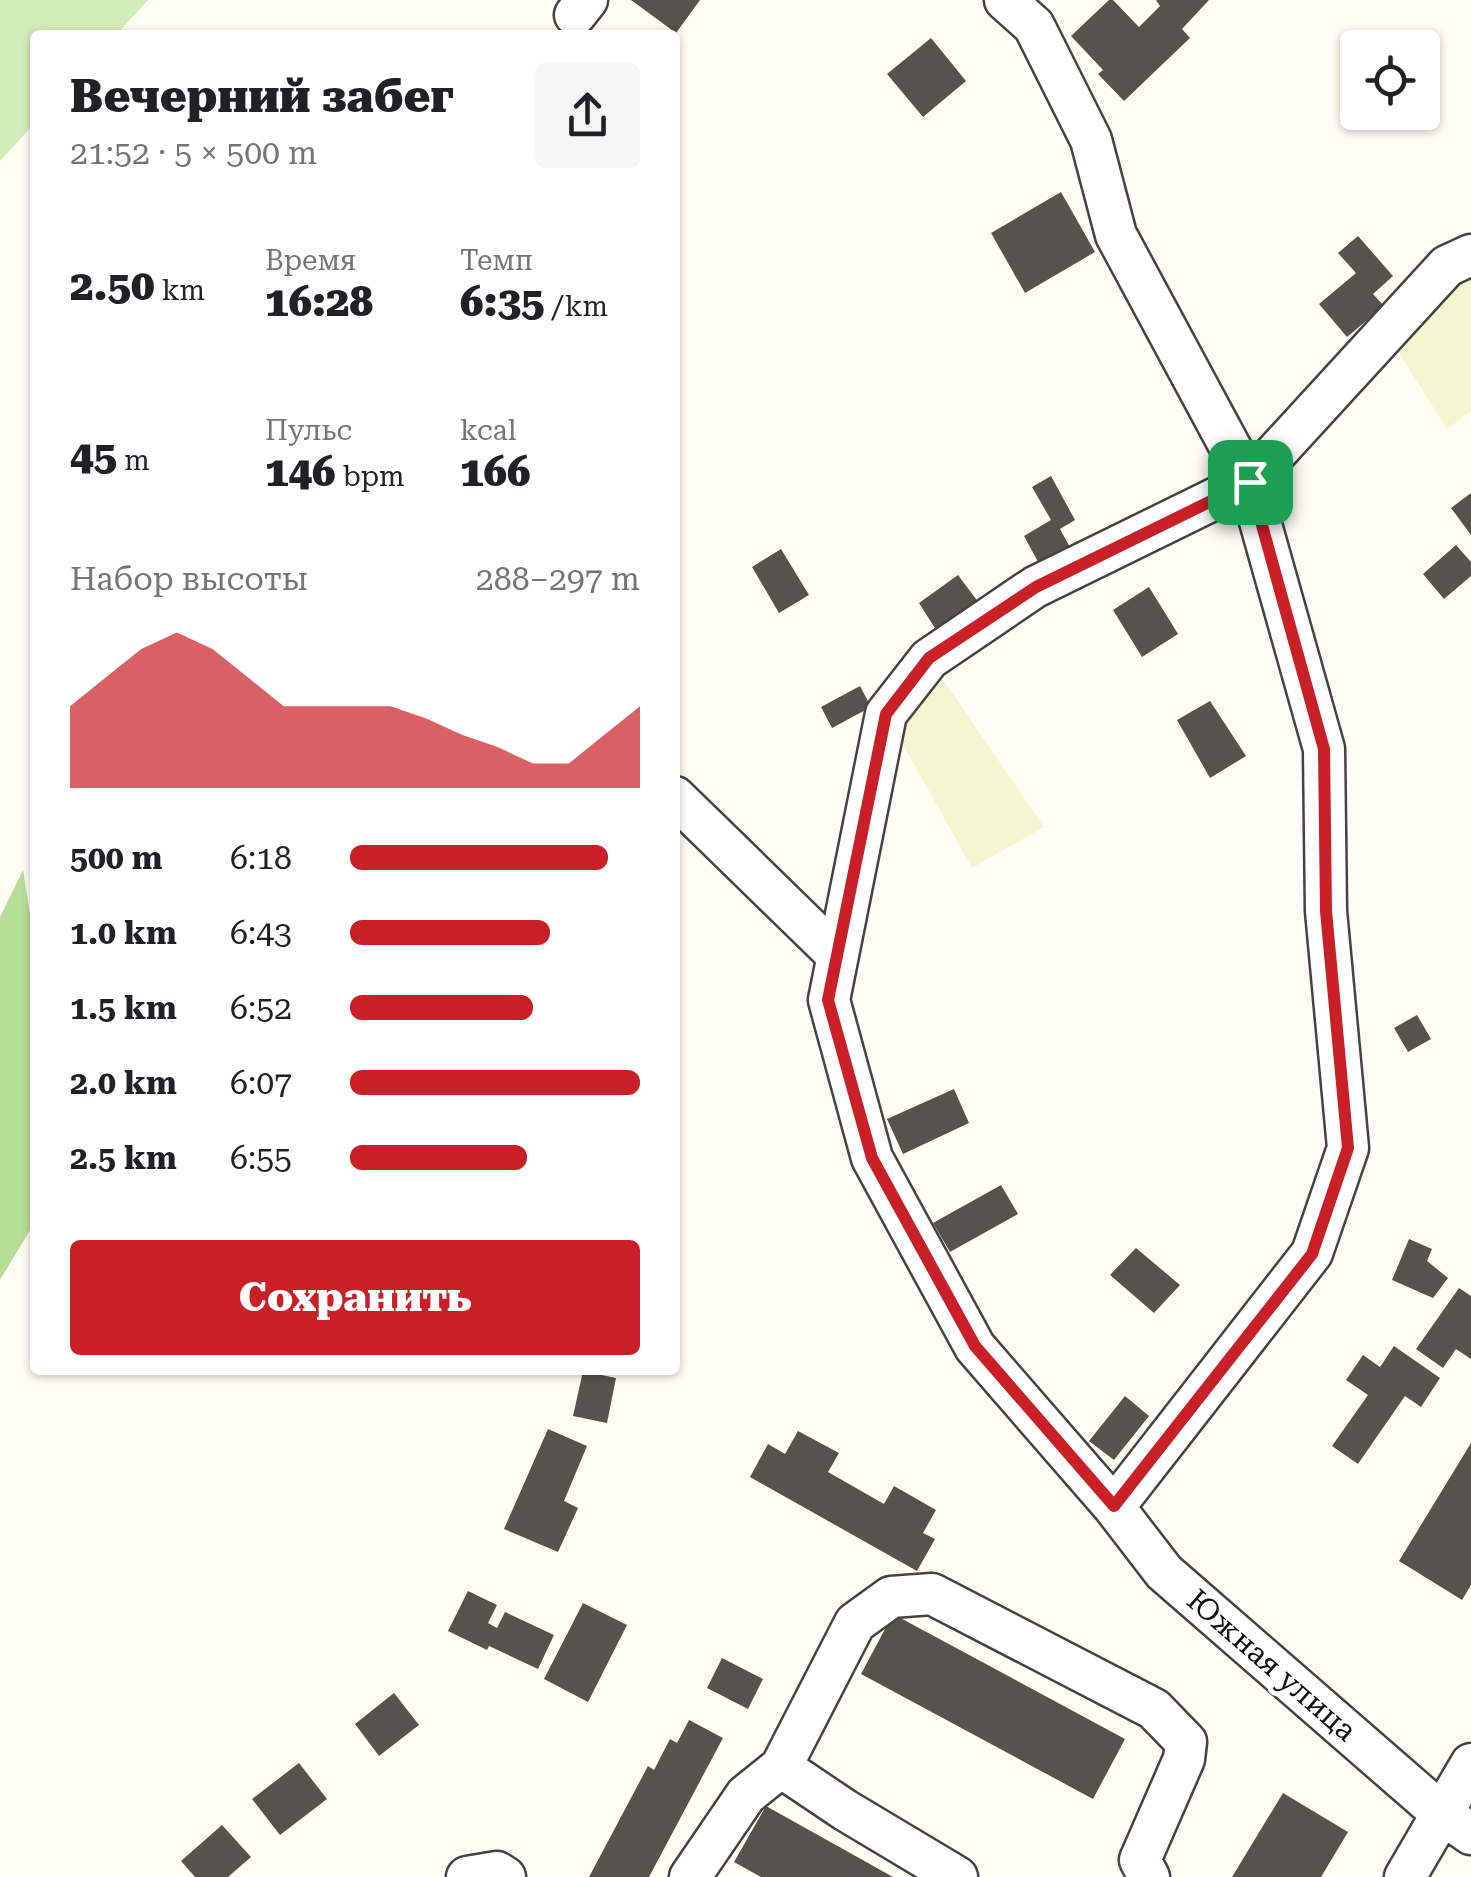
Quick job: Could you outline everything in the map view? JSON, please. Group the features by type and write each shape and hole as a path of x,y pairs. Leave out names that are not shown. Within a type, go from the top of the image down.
{"street":[{"path":"1005,0 1034,26 1091,140 1116,236 1250,482 1324,749 1326,911 1348,1148 1312,1254 1114,1506"},
{"name":"Южная улица","path":"1456,1824 1164,1572 1114,1506 975,1346 872,1158 828,1000 886,714 929,658 1036,587 1250,482 1447,266 1471,255"},
{"path":"680,802 838,954"},
{"path":"690,1877 746,1796 781,1767 855,1623 891,1597 932,1594 1154,1709 1186,1742 1184,1759 1137,1871"},
{"path":"1405,1877 1456,1824 1471,1764"},
{"path":"781,1767 956,1877"},
{"path":"467,1877 497,1872 506,1877"}],"shaded area":[{"path":"1468,276 1471,411 1447,429 1392,342"},
{"path":"929,659 1044,827 972,868 886,714"}],"green space":[{"path":"0,0 148,0 121,30 30,30 30,128 0,161"},
{"path":"23,870 30,914 30,1230 0,1280 0,917"}],"building":[{"path":"631,0 700,0 678,30 672,30"},
{"path":"1109,0 1139,27 1160,6 1156,0 1209,0 1182,29 1190,38 1124,101 1098,74 1103,70 1071,36"},
{"path":"931,38 966,81 923,117 887,74"},
{"path":"1061,192 1095,252 1025,293 991,233"},
{"path":"1358,236 1393,276 1373,294 1384,306 1347,337 1319,304 1356,273 1338,253"},
{"path":"1051,476 1075,520 1060,529 1072,551 1042,569 1024,536 1051,520 1032,487"},
{"path":"1471,493 1471,535 1451,508"},
{"path":"1456,545 1471,562 1471,576 1444,599 1423,574"},
{"path":"781,549 809,595 779,613 752,567"},
{"path":"958,575 979,603 938,633 919,603"},
{"path":"1149,587 1178,634 1142,657 1113,610"},
{"path":"860,686 871,707 832,728 821,707"},
{"path":"1210,701 1246,756 1210,778 1177,720"},
{"path":"1417,1015 1431,1039 1408,1052 1394,1028"},
{"path":"954,1089 969,1123 903,1154 887,1119"},
{"path":"1001,1185 1018,1214 950,1252 933,1223"},
{"path":"1409,1239 1432,1249 1427,1261 1448,1278 1433,1298 1392,1280"},
{"path":"1136,1248 1180,1285 1154,1313 1110,1275"},
{"path":"1459,1288 1471,1296 1471,1359 1456,1349 1443,1368 1416,1349"},
{"path":"1394,1346 1440,1378 1421,1407 1405,1396 1358,1464 1332,1446 1368,1395 1346,1380 1363,1355 1380,1367"},
{"path":"582,1375 616,1378 607,1423 573,1416"},
{"path":"1125,1396 1149,1416 1114,1460 1089,1441"},
{"path":"548,1429 587,1446 564,1501 578,1508 558,1552 504,1529"},
{"path":"798,1431 839,1453 828,1472 884,1504 894,1486 936,1510 923,1533 935,1539 917,1571 750,1477 768,1444 785,1454"},
{"path":"1471,1443 1471,1585 1462,1600 1399,1561"},
{"path":"468,1591 497,1605 488,1623 497,1628 505,1612 554,1635 538,1669 448,1631"},
{"path":"583,1603 627,1625 588,1702 544,1679"},
{"path":"893,1614 1125,1739 1093,1799 861,1674"},
{"path":"722,1658 763,1679 748,1709 707,1688"},
{"path":"394,1693 419,1725 379,1756 355,1724"},
{"path":"689,1720 723,1738 649,1877 589,1877 648,1766 654,1770 670,1739 677,1743"},
{"path":"299,1763 327,1799 280,1835 252,1799"},
{"path":"1283,1793 1348,1832 1321,1877 1232,1877"},
{"path":"766,1806 893,1877 761,1877 734,1862"},
{"path":"222,1825 251,1857 228,1877 195,1877 181,1861"}],"route":[{"path":"1250,482 1324,749 1326,911 1348,1148 1312,1254 1114,1506 975,1346 872,1158 828,1000 886,714 929,658 1036,587 1250,482"}]}
